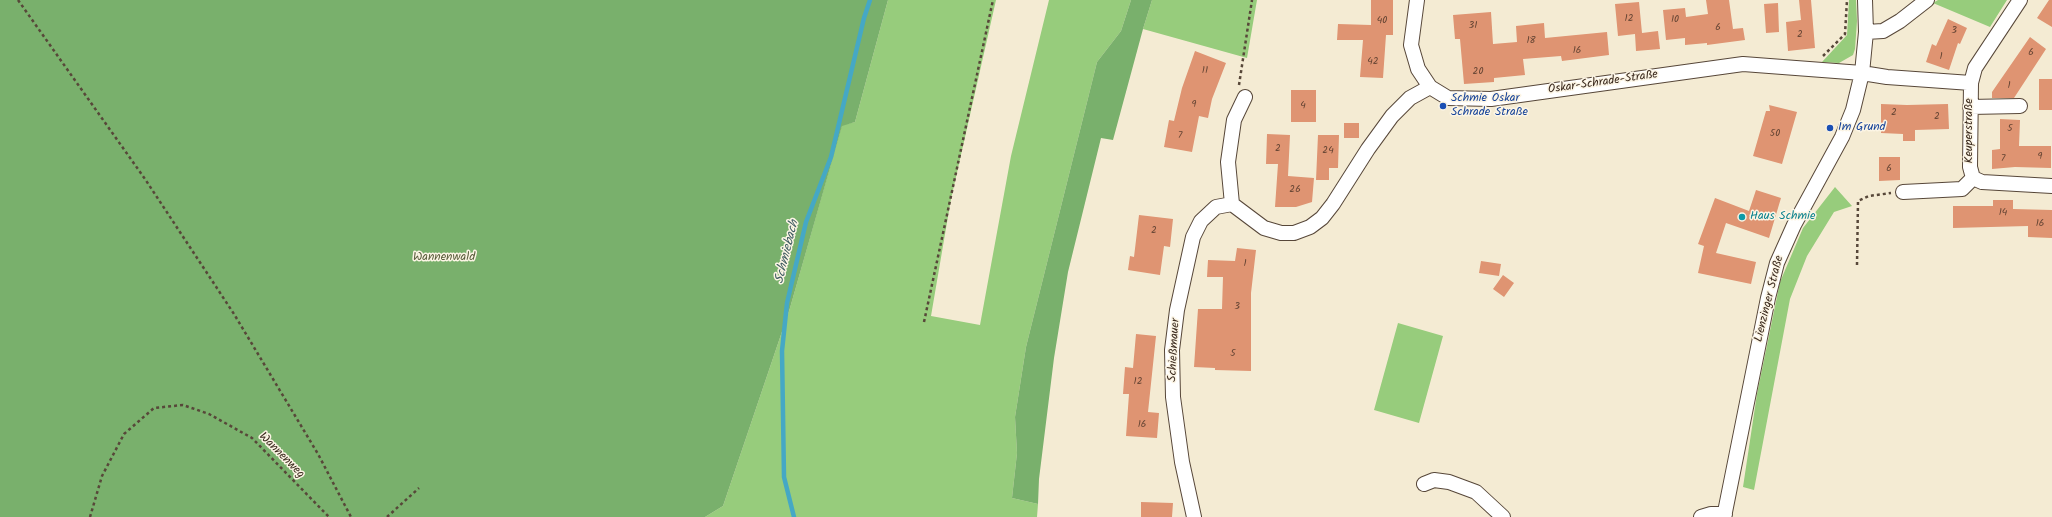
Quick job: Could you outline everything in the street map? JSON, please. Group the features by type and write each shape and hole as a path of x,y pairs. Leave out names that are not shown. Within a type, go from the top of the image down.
{"street":[{"path":"1245,97 1234,120 1228,162 1232,204 1264,228 1281,233 1294,233 1310,228 1322,218 1333,204 1368,149 1392,116 1410,98 1430,87 1418,69 1411,45 1417,0"},
{"name":"Lienzinger Straße","path":"1724,515 1768,298 1777,263 1794,225 1842,137 1853,110 1862,73 1866,32 1865,0"},
{"path":"1866,32 1883,31 1900,21 1927,0"},
{"path":"1862,73 1887,77 1971,83 1974,68 2020,0"},
{"name":"Oskar-Schrade-Straße","path":"1430,87 1448,98 1491,99 1743,64 1862,73"},
{"name":"Keuperstraße","path":"1971,83 1970,167 1973,178"},
{"path":"1970,107 2020,106"},
{"name":"Keuperstraße","path":"1973,178 1982,182 2052,186"},
{"name":"Keuperstraße","path":"1903,192 1962,189 1973,178"},
{"name":"Schießmauer","path":"1194,517 1182,462 1173,397 1172,350 1176,318 1193,237 1201,221 1209,213 1216,208 1232,204"},
{"path":"1424,484 1434,480 1449,482 1476,492 1503,517"},
{"path":"1701,517 1711,514 1724,515"}],"path":[{"path":"18,0 145,179 234,314 318,454 351,517"},
{"path":"924,322 993,0"},
{"path":"1245,97 1238,91 1252,0"},
{"path":"1816,69 1816,63 1845,34 1847,0"},
{"path":"1857,265 1858,201 1869,196 1903,192"},
{"name":"Wannenweg","path":"90,517 102,476 124,434 154,408 183,405 210,414 252,438 329,517"},
{"path":"387,517 419,488"}],"green space":[{"name":"Wannenwald","path":"0,0 888,0 855,122 842,126 790,308 723,506 705,517 0,517"},
{"path":"888,0 996,0 951,199 931,316 980,325 1011,156 1049,0 1131,0 1121,31 1097,62 1026,347 1015,417 1017,453 1012,498 1038,504 1037,517 705,517 723,506 790,308 842,125 855,122"},
{"path":"1131,0 1152,0 1113,140 1101,138 1068,272 1054,358 1039,479 1038,504 1012,498 1017,453 1015,417 1026,347 1097,62 1121,31"},
{"path":"1152,0 1257,0 1247,58 1143,29"},
{"path":"1849,0 1856,0 1857,21 1855,49 1853,55 1839,63 1822,62 1847,35"},
{"path":"1938,0 2007,0 1990,27 1933,3"},
{"path":"1835,187 1852,206 1834,212 1807,256 1790,299 1754,490 1743,487 1757,394 1780,282 1803,228"},
{"path":"1398,323 1443,336 1419,423 1374,410"}],"building":[{"path":"1371,0 1393,0 1393,35 1386,35 1383,78 1360,77 1363,40 1337,40 1338,24 1371,25"},
{"path":"1706,0 1729,0 1733,29 1743,28 1745,40 1707,45 1707,43 1685,45 1685,38 1666,40 1663,10 1685,8 1686,17 1708,14"},
{"path":"1799,0 1811,0 1815,48 1788,51 1786,22 1801,20"},
{"path":"2049,0 2052,0 2052,27 2037,18"},
{"path":"1639,2 1642,33 1658,31 1660,49 1636,51 1635,34 1618,36 1615,4"},
{"path":"1778,3 1779,32 1766,33 1764,4"},
{"path":"1491,12 1493,44 1517,42 1516,26 1544,23 1545,38 1607,32 1609,55 1562,61 1561,56 1523,59 1525,75 1494,78 1494,82 1464,84 1460,39 1455,39 1453,15"},
{"path":"1948,19 1967,28 1960,44 1958,43 1949,70 1926,62 1932,44 1936,46"},
{"path":"2030,37 2046,49 2014,98 1992,98 1992,92"},
{"path":"1195,51 1226,63 1212,99 1208,118 1199,116 1192,152 1164,147 1169,120 1174,121 1182,88"},
{"path":"2039,79 2052,79 2052,110 2039,110"},
{"path":"1291,90 1316,90 1316,122 1291,122"},
{"path":"1881,104 1948,104 1949,129 1915,130 1915,141 1903,141 1903,134 1881,133"},
{"path":"1769,105 1797,112 1782,164 1753,156 1766,111 1770,111"},
{"path":"2000,119 2020,120 2019,146 2051,146 2051,168 2015,167 1992,169 1992,150 2000,149"},
{"path":"1344,123 1359,123 1359,138 1344,138"},
{"path":"1267,134 1290,135 1288,176 1314,178 1312,202 1296,207 1275,207 1278,164 1266,164"},
{"path":"1318,135 1339,135 1338,168 1329,168 1329,180 1316,180"},
{"path":"1879,157 1900,157 1900,180 1879,181"},
{"name":"Haus Schmie","path":"1756,190 1781,198 1769,238 1726,223 1716,253 1756,262 1751,284 1698,273 1704,246 1698,244 1715,198 1749,211"},
{"path":"1993,200 2013,200 2013,209 2052,210 2052,238 2028,237 2028,226 1953,228 1953,206 1993,206"},
{"path":"1139,215 1173,219 1170,247 1164,246 1160,275 1128,270 1130,256 1134,257"},
{"path":"1237,248 1256,250 1251,293 1251,371 1215,370 1215,368 1194,367 1198,309 1222,309 1223,277 1207,277 1208,260 1235,261"},
{"path":"1481,261 1501,264 1499,276 1479,273"},
{"path":"1503,275 1514,283 1504,297 1493,289"},
{"path":"1136,334 1156,336 1148,412 1159,413 1157,438 1126,436 1129,394 1123,394 1125,367 1133,368"},
{"path":"1141,502 1173,503 1172,517 1141,517"}],"waterway":[{"name":"Schmiebach","path":"794,517 784,477 782,351 787,303 806,222 831,157 864,18 870,0"}],"place":[{"name":"Schmie Oskar Schrade Straße","path":"1443,106"},
{"name":"Im Grund","path":"1830,128"},
{"name":"Haus Schmie","path":"1742,217"}]}
